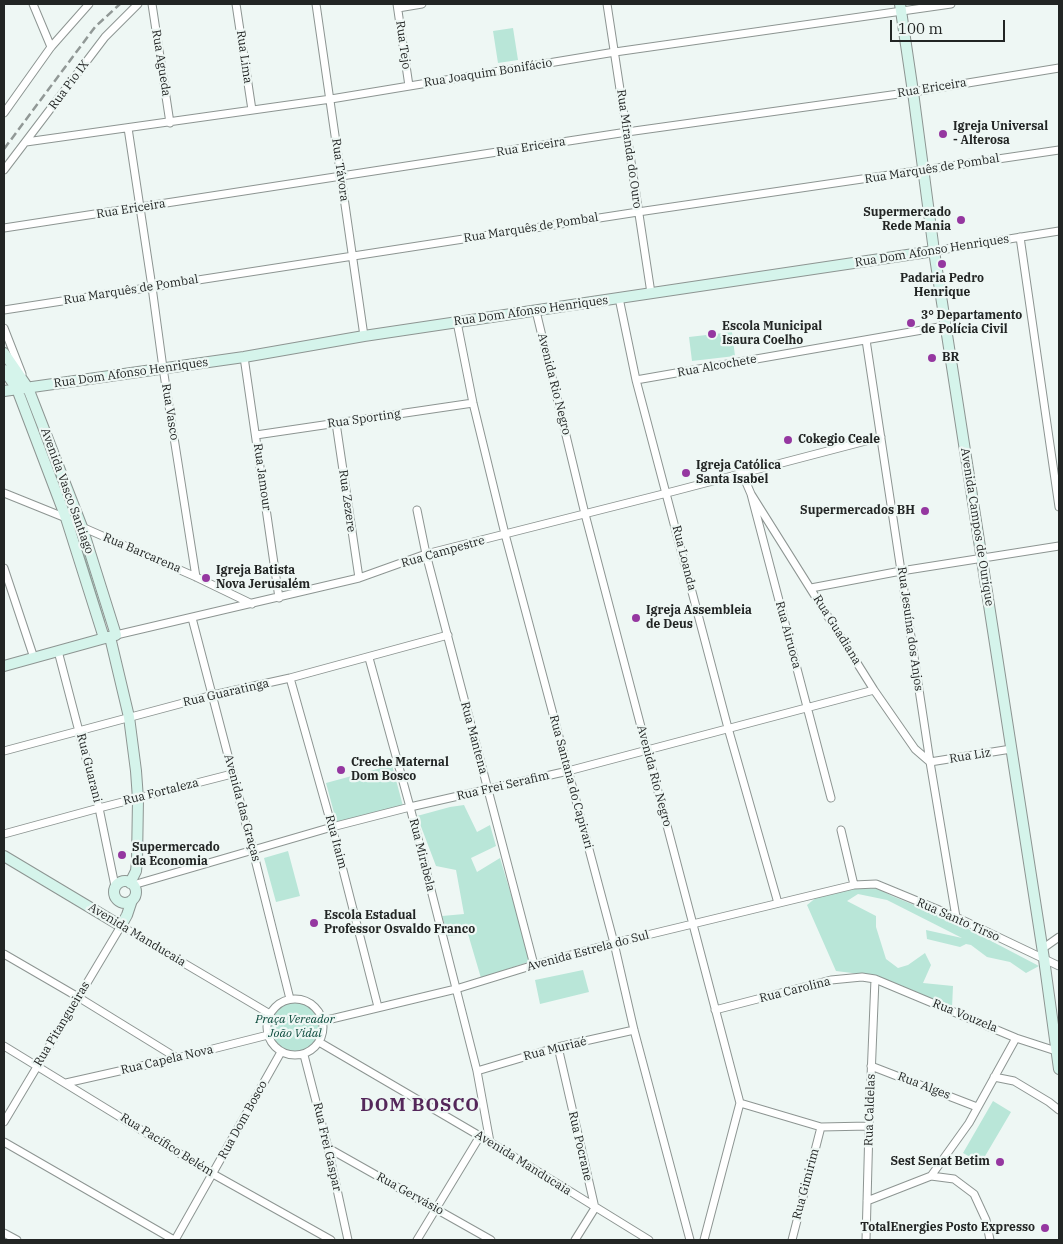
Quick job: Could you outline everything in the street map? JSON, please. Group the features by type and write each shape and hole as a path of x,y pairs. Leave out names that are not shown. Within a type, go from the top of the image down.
{"street":[{"path":"33,4 51,47"},
{"path":"4,112 51,47 89,4"},
{"name":"Rua Pio IX","path":"4,170 105,37 138,4"},
{"name":"Rua Agueda","path":"152,4 170,123"},
{"name":"Rua Lima","path":"236,4 252,110"},
{"name":"Rua Távora","path":"316,4 354,256 364,336"},
{"path":"398,6 422,4"},
{"name":"Rua Miranda do Ouro","path":"607,4 651,293"},
{"name":"Rua Joaquim Bonifácio","path":"26,142 331,99 615,52 900,8 951,4"},
{"name":"Rua Tejo","path":"398,6 409,86"},
{"name":"Avenida Campos de Ourique","path":"900,8 945,326 1043,954 1059,1069"},
{"name":"Rua Ericeira","path":"4,228 626,132 913,92 1059,68"},
{"name":"Rua Vasco","path":"128,128 196,576"},
{"name":"Rua Marquês de Pombal","path":"4,310 638,212 1059,150"},
{"name":"Rua Dom Afonso Henriques","path":"4,391 244,357 364,336 1059,231"},
{"path":"1020,237 1059,506"},
{"name":"Rua Loanda","path":"619,298 636,380 728,728 778,903"},
{"name":"Avenida Rio Negro","path":"536,311 585,514 740,1103 704,1240"},
{"name":"Rua Santana do Capivari","path":"458,322 473,403 505,534 614,943 634,1030 690,1240"},
{"name":"Rua Alcochete","path":"636,380 945,326"},
{"path":"4,332 28,388"},
{"name":"Rua Jesuína dos Anjos","path":"866,340 930,762 956,917"},
{"name":"Avenida Vasco Santiago","path":"4,353 28,388 82,528 110,637 129,717 136,771 138,799 136,872 132,884"},
{"name":"Rua Jamour","path":"244,357 279,598"},
{"name":"Avenida Vasco Santiago","path":"4,370 17,389 110,637"},
{"name":"Rua Sporting","path":"256,435 473,403"},
{"name":"Rua Zezere","path":"336,424 359,578"},
{"name":"Rua Campestre","path":"4,666 110,637 359,578 426,554 667,494 882,437"},
{"name":"Rua Airuoca","path":"742,473 751,494 831,798"},
{"name":"Rua Barcarena","path":"4,493 66,518 82,528 196,576 252,604"},
{"name":"Rua Guadiana","path":"751,494 874,690 914,749 930,762"},
{"name":"Rua Mantena","path":"417,510 426,554 534,965"},
{"path":"811,588 901,571 1059,546"},
{"path":"4,572 34,658"},
{"name":"Avenida das Graças","path":"192,618 290,1000"},
{"name":"Rua Guaratinga","path":"4,751 213,695 370,658 448,635"},
{"name":"Rua Guarani","path":"58,651 99,808 115,886 114,893 120,901 122,923"},
{"name":"Rua Mirabela","path":"370,658 477,1071 490,1142"},
{"name":"Rua Itaim","path":"290,678 332,828 378,1007"},
{"name":"Rua Frei Serafim","path":"132,884 332,828 647,751 874,690"},
{"name":"Rua Liz","path":"930,762 1011,749"},
{"name":"Rua Fortaleza","path":"4,834 232,774"},
{"path":"841,830 854,885"},
{"name":"Avenida Manducaia","path":"4,856 122,923 270,1014"},
{"path":"115,886 124,881 132,884 135,894 122,923"},
{"name":"Rua Santo Tirso","path":"854,885 876,884 1043,954 1059,966"},
{"name":"Avenida Estrela do Sul","path":"323,1021 456,990 534,965 614,943 854,885"},
{"path":"120,901 127,902 132,900"},
{"name":"Rua Pitangueiras","path":"4,1122 122,923"},
{"path":"1043,954 1059,938"},
{"path":"4,954 177,1058"},
{"name":"Rua Carolina","path":"716,1010 831,980 862,977 875,979"},
{"name":"Rua Vouzela","path":"875,979 1016,1038 1058,1052"},
{"name":"Rua Caldelas","path":"866,1240 868,1126 875,979"},
{"path":"297,999 310,1004 320,1014 323,1021 323,1032 319,1042 315,1048 304,1055 295,1056 281,1052 270,1042 268,1035 267,1021 270,1014 278,1005 290,1000 297,999"},
{"name":"Rua Muriaé","path":"477,1071 558,1046 634,1030"},
{"name":"Rua Capela Nova","path":"66,1083 268,1035"},
{"path":"931,1176 969,1122 1016,1038"},
{"name":"Avenida Manducaia","path":"319,1042 480,1136 649,1240"},
{"name":"Rua Pacífico Belém","path":"4,1046 213,1174 331,1240"},
{"name":"Rua Pocrane","path":"558,1046 595,1208"},
{"name":"Rua Dom Bosco","path":"174,1240 281,1052"},
{"name":"Rua Frei Gaspar","path":"304,1055 328,1148 348,1240"},
{"name":"Rua Alges","path":"871,1066 977,1107"},
{"path":"994,1077 1014,1081 1059,1110"},
{"path":"740,1103 821,1127 868,1126"},
{"name":"Rua Gimirim","path":"792,1240 821,1127"},
{"path":"417,1240 480,1136"},
{"path":"4,1142 174,1240"},
{"name":"Rua Gervásio","path":"328,1148 491,1240"},
{"path":"867,1201 931,1176 954,1179 974,1194 986,1220 990,1240"},
{"path":"575,1240 595,1208"},
{"path":"4,1232 17,1240"}],"green space":[{"path":"513,28 518,60 498,63 493,31"},
{"path":"732,332 735,356 692,361 689,337"},
{"path":"392,765 403,806 337,824 326,783"},
{"path":"464,805 477,832 490,825 496,846 471,858 477,872 500,858 531,961 481,978 468,934 448,936 442,916 464,914 456,870 436,866 417,816"},
{"path":"288,851 300,896 276,902 264,858"},
{"path":"877,888 951,920 1039,966 1026,973 1010,962 987,957 971,945 966,944 960,947 927,939 926,930 962,938 887,900 858,894 847,901 876,916 876,927 886,959 898,968 908,965 925,953 931,965 923,983 953,986 952,1008 891,982 860,974 836,971 807,905 817,897 848,889"},
{"path":"583,970 589,992 540,1004 535,980"},
{"name":"Praça Vereador João Vidal","path":"295,1002 309,1006 316,1013 320,1027 316,1041 309,1048 295,1052 281,1048 274,1041 270,1027 274,1013 281,1006"},
{"path":"993,1101 1011,1112 981,1163 963,1153"}],"waterway":[{"path":"26,396 68,508"},
{"path":"77,534 104,622"}],"railway":[{"path":"4,149 95,27 120,4"}],"place":[{"name":"Igreja Universal - Alterosa","path":"943,134"},
{"name":"Supermercado Rede Mania","path":"961,220"},
{"name":"Padaria Pedro Henrique","path":"942,264"},
{"name":"3° Departamento de Polícia Civil","path":"911,323"},
{"name":"Escola Municipal Isaura Coelho","path":"712,334"},
{"name":"BR","path":"932,358"},
{"name":"Cokegio Ceale","path":"788,440"},
{"name":"Igreja Católica Santa Isabel","path":"686,473"},
{"name":"Supermercados BH","path":"925,511"},
{"name":"Igreja Batista Nova Jerusalém","path":"206,578"},
{"name":"Igreja Assembleia de Deus","path":"636,618"},
{"name":"Creche Maternal Dom Bosco","path":"341,770"},
{"name":"Supermercado da Economia","path":"122,855"},
{"name":"Escola Estadual Professor Osvaldo Franco","path":"314,923"},
{"name":"Sest Senat Betim","path":"1000,1162"},
{"name":"TotalEnergies Posto Expresso","path":"1045,1228"}],"district":[{"name":"DOM BOSCO","path":"420,1106"}]}
